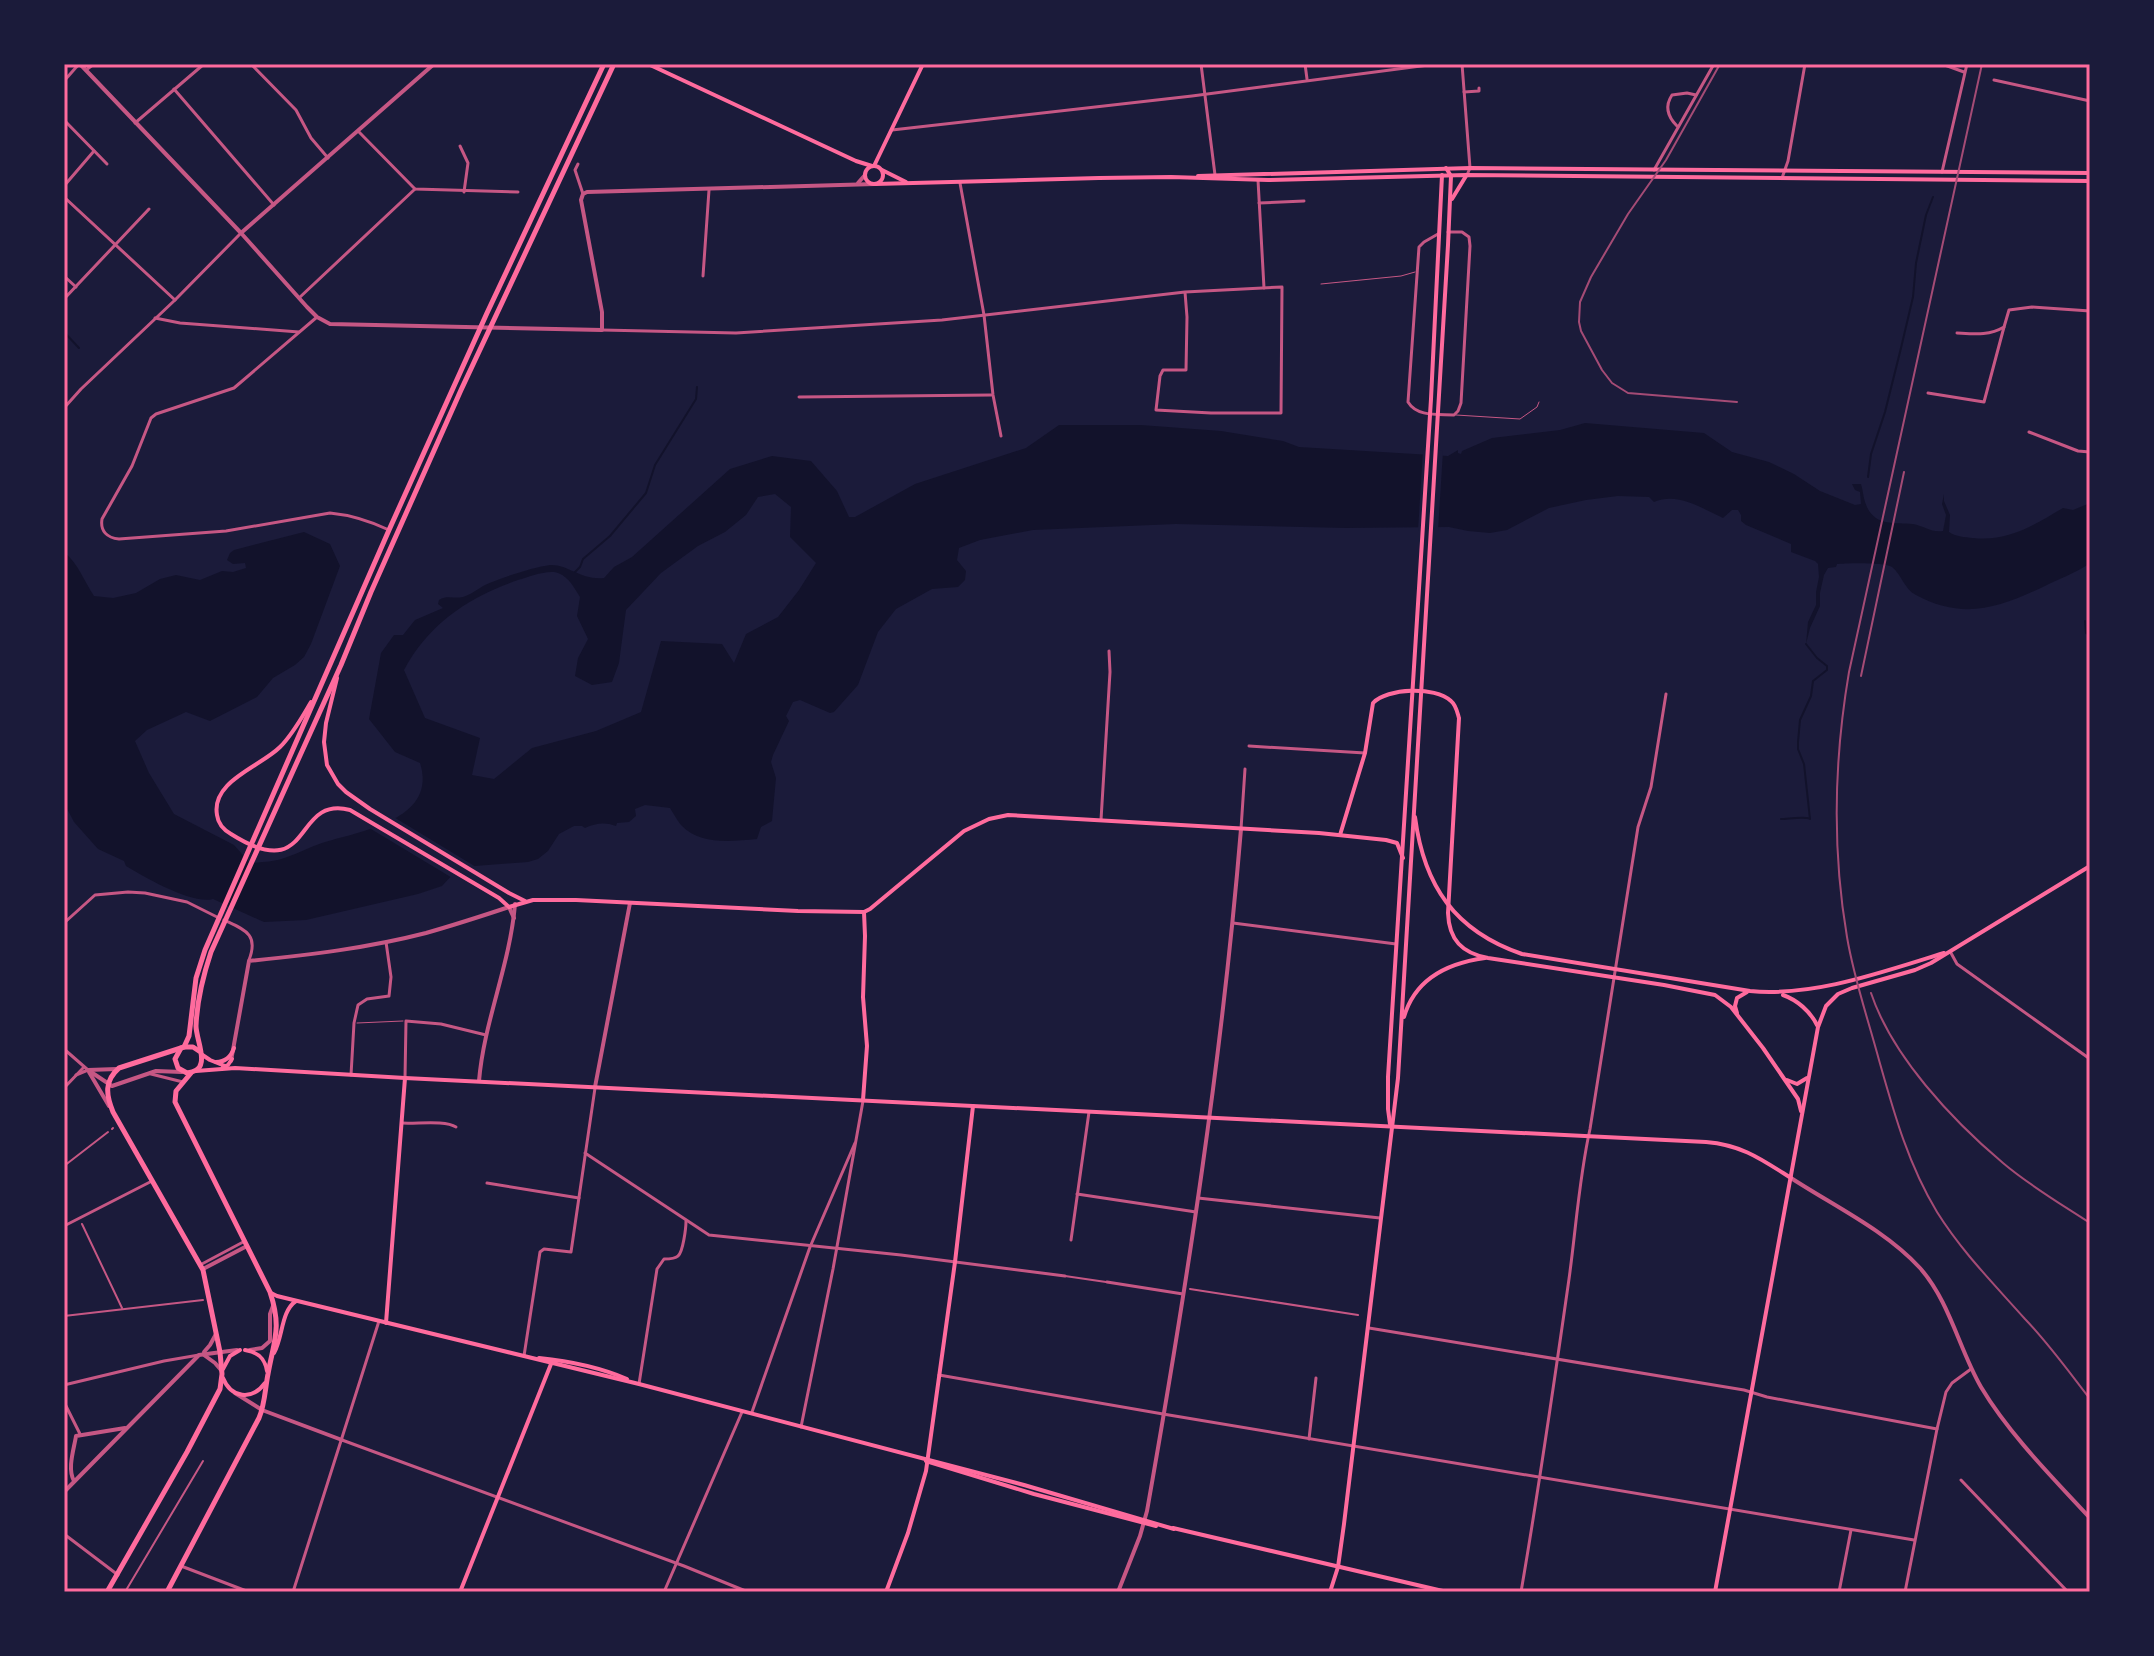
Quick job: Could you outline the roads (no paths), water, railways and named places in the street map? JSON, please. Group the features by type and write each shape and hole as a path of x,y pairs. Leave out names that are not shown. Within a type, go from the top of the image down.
{"main road":[{"path":"274,1353 277,1332 270,1292 175,1102 175,1093 190,1072 201,1065 196,1025 200,994 218,928 318,691 480,328 604,64"},
{"path":"614,64 490,329 263,837 205,950 196,978 190,1030 176,1056 178,1068 190,1072 228,1067 1706,1142 1729,1145 1751,1153 1791,1178"},
{"path":"648,64 896,179 913,183"},
{"path":"865,174 873,166 923,65"},
{"path":"875,184 882,180 882,149"},
{"path":"856,161 862,165 868,182 875,184 1171,177 1466,175 2090,181"},
{"path":"1258,177 1446,168 2090,173"},
{"path":"1391,1126 1388,1077 1413,703 1442,176 1446,168"},
{"path":"1330,1592 1338,1567 1395,1109 1450,205 1451,176 1446,168"},
{"path":"1450,205 1466,175"},
{"path":"1430,176 1439,181 1441,193"},
{"path":"341,665 324,742 332,776 356,800 512,895 527,901"},
{"path":"318,691 279,748 232,780 221,792 216,804 217,815 226,832 256,847 273,851 293,846 316,815 340,807 512,906"},
{"path":"1340,835 1365,753 1373,703 1385,694 1406,691 1444,696 1455,706 1459,718 1448,904 1449,927 1457,943 1471,953 1488,958 1708,993 1728,1004 1738,1016 1798,1099 1801,1117"},
{"path":"1414,807 1422,854 1448,904 1462,920 1489,941 1522,954 1776,993 1816,988 1950,952"},
{"path":"512,906 527,901 576,900 864,912 953,838 983,821 1024,815 1386,840 1397,843 1403,858"},
{"path":"1386,840 1400,834 1405,821"},
{"path":"1715,1592 1818,1027 1826,1006 1846,989 1915,970 1950,952 2090,866"},
{"path":"1435,883 1443,886 1449,881"},
{"path":"512,895 512,906"},
{"path":"863,1100 867,1046 863,997 864,912"},
{"path":"1449,927 1454,920 1462,920"},
{"path":"1401,1027 1410,1000 1426,981 1458,963 1488,958"},
{"path":"1738,1016 1735,1006 1737,998 1750,991"},
{"path":"1776,993 1802,1007 1818,1027"},
{"path":"228,1067 210,1060 193,1047 182,1047 119,1068 108,1085 109,1102 202,1267 222,1374 231,1390 240,1395 256,1393 264,1385 287,1311 291,1304 298,1301"},
{"path":"210,1060 226,1060 234,1048"},
{"path":"228,1067 232,1059"},
{"path":"1782,1075 1789,1082 1797,1084 1805,1081 1810,1073"},
{"path":"382,1322 405,1078"},
{"path":"886,1592 914,1514 928,1461 973,1106"},
{"path":"270,1292 382,1322 608,1374"},
{"path":"274,1304 289,1299"},
{"path":"107,1592 220,1389 227,1359 243,1350 254,1352 262,1357 266,1365 262,1410 167,1592"},
{"path":"549,1361 557,1360 1174,1529 1447,1592"},
{"path":"460,1592 549,1361"}],"street":[{"path":"64,81 80,64 317,317 327,323 736,333 942,320 1185,292 1282,287 1281,413 1156,410 1163,370 1186,370 1185,292"},
{"path":"86,70 94,64"},
{"path":"135,123 204,64"},
{"path":"251,64 296,110 311,138 328,158"},
{"path":"64,408 241,233 434,64"},
{"path":"923,65 942,64"},
{"path":"1201,64 1215,177"},
{"path":"1305,64 1307,79"},
{"path":"892,130 1436,64"},
{"path":"1462,64 1470,168 1466,175"},
{"path":"1654,170 1714,64"},
{"path":"1782,178 1805,64"},
{"path":"1942,64 1965,73"},
{"path":"1942,172 1967,64"},
{"path":"1994,80 2090,101"},
{"path":"1464,92 1479,91 1479,88"},
{"path":"174,89 274,205"},
{"path":"1678,127 1669,118 1669,100 1672,95 1681,93 1696,95"},
{"path":"64,120 107,164"},
{"path":"359,132 415,189 518,192"},
{"path":"460,146 468,163 464,192"},
{"path":"64,186 94,151"},
{"path":"578,164 575,170 583,194 581,200 602,312 602,330"},
{"path":"852,185 861,181 865,174"},
{"path":"1258,177 1264,288"},
{"path":"959,182 984,315 1001,436"},
{"path":"583,194 875,184"},
{"path":"299,298 415,189"},
{"path":"703,276 709,190"},
{"path":"64,197 175,300"},
{"path":"1259,203 1304,201"},
{"path":"64,299 149,209"},
{"path":"1439,234 1419,247 1408,402 1422,413 1454,415 1461,403 1470,246 1469,237 1462,232 1448,232"},
{"path":"64,276 76,287"},
{"path":"1928,393 1984,402 2009,310 2032,307 2090,311"},
{"path":"317,317 234,388 151,418 132,466 102,519 102,529 115,539 226,531 330,513 372,522 389,530"},
{"path":"155,318 180,323 300,332"},
{"path":"1957,333 1996,332 2004,327"},
{"path":"799,397 993,395"},
{"path":"2029,432 2078,451 2090,452"},
{"path":"1101,820 1109,651"},
{"path":"1521,1592 1541,1477 1614,969 1638,827 1651,787 1666,694"},
{"path":"1249,746 1365,753"},
{"path":"1118,1592 1145,1521 1196,1212 1233,923 1245,769"},
{"path":"64,923 95,895 132,892 187,902 244,930 253,945 232,1059"},
{"path":"524,1356 540,1252 544,1249 571,1252 595,1087 630,903"},
{"path":"249,961 386,942 512,906 514,918 486,1035 479,1081"},
{"path":"1233,923 1397,944"},
{"path":"351,1075 358,1005 362,1001 389,996 391,977 386,942"},
{"path":"1950,952 1957,964 2090,1059"},
{"path":"405,1078 406,1021 441,1024 486,1035"},
{"path":"64,1049 108,1085 116,1086 148,1073 190,1072"},
{"path":"64,1088 86,1068 119,1068"},
{"path":"86,1068 113,1112"},
{"path":"148,1073 183,1082"},
{"path":"801,1427 863,1100"},
{"path":"1071,1240 1089,1112"},
{"path":"402,1123 446,1123 456,1127"},
{"path":"64,1166 108,1132"},
{"path":"751,1414 810,1247 858,1135"},
{"path":"585,1153 709,1235 955,1262 1183,1294"},
{"path":"1791,1178 1883,1236 1921,1269 1942,1301 1971,1369 2002,1418 2090,1518"},
{"path":"64,1226 152,1181"},
{"path":"487,1183 579,1198"},
{"path":"1077,1194 1196,1212"},
{"path":"1198,1198 1380,1218"},
{"path":"79,1218 123,1309"},
{"path":"639,1384 657,1269 664,1259 680,1254 686,1220"},
{"path":"202,1267 246,1244"},
{"path":"1190,1289 1358,1315"},
{"path":"64,1316 203,1300"},
{"path":"64,1385 200,1354 262,1348 271,1337 270,1314 274,1304"},
{"path":"293,1592 382,1322"},
{"path":"1368,1328 1751,1392 1937,1429"},
{"path":"64,1492 210,1345 216,1334"},
{"path":"200,1354 215,1363 222,1374"},
{"path":"1905,1592 1948,1387 1971,1369"},
{"path":"939,1375 1914,1540"},
{"path":"1309,1439 1316,1378"},
{"path":"231,1390 262,1410 748,1592"},
{"path":"64,1402 78,1435 71,1470 74,1481"},
{"path":"664,1592 742,1412"},
{"path":"78,1435 127,1428"},
{"path":"105,1431 113,1435 112,1443"},
{"path":"125,1592 203,1461"},
{"path":"1961,1480 2068,1592"},
{"path":"1839,1592 1851,1530"},
{"path":"64,1534 118,1575"},
{"path":"181,1566 249,1592"}],"lane":[{"path":"1321,284 1401,276 1417,270"},
{"path":"1454,415 1520,419 1539,402"},
{"path":"354,1023 406,1021"}],"waterway":[{"path":"1868,477 1871,454 1885,412 1913,297 1916,263 1933,197"},
{"path":"64,332 79,348"},
{"path":"575,572 583,559 610,536 646,493 655,465 696,399 697,387"},
{"path":"2085,621 2086,633 2090,635"},
{"path":"1781,819 1810,819 1804,764 1798,749 1800,720 1811,696 1813,681 1827,670 1827,666 1806,644"}],"railway":[{"path":"1720,64 1666,160 1628,214 1591,277 1580,302 1579,322 1602,370 1612,383 1628,393 1737,402"},
{"path":"1982,64 1849,672 1838,771 1839,871 1847,937 1857,984 1896,1119 1927,1194 1957,1241 2042,1338 2090,1399"},
{"path":"1861,676 1904,472"},
{"path":"1871,993 1893,1040 1944,1107 2013,1171 2090,1223"}]}
